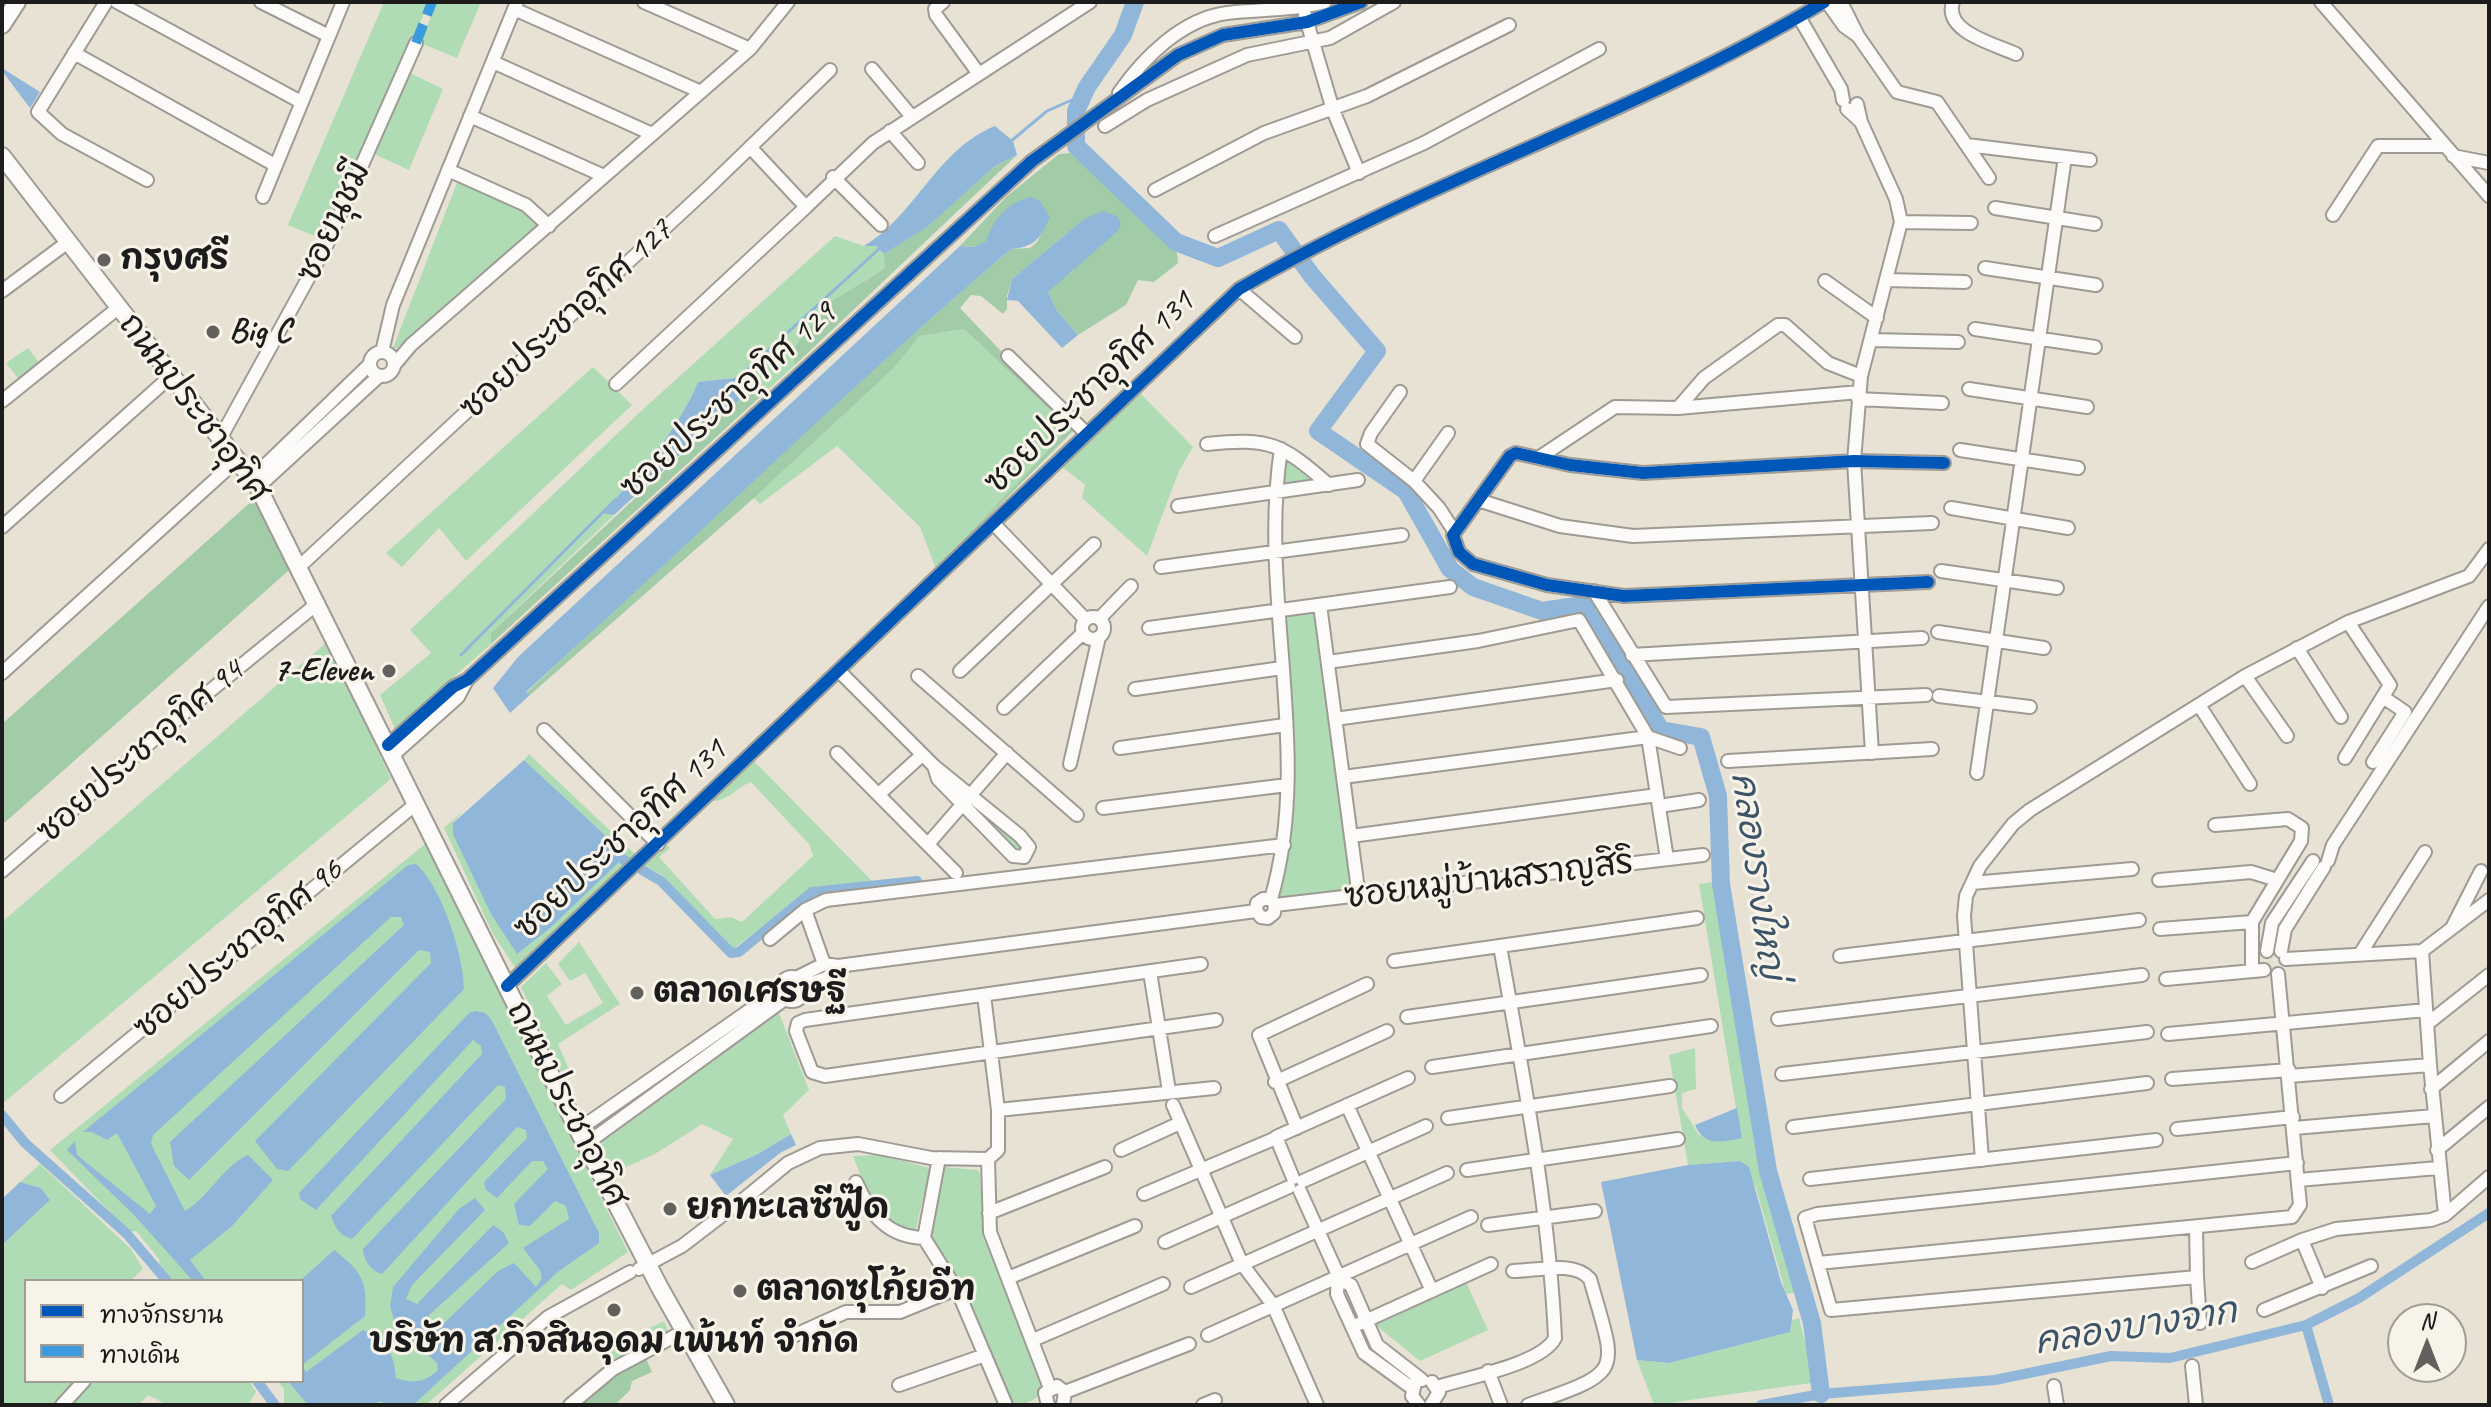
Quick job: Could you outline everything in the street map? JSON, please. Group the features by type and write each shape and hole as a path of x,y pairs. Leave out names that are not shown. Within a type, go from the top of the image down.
{"main road":[{"path":"2,25 17,2"},
{"name":"ถนนประชาอุทิศ","path":"2,156 255,483 300,566 582,1137 639,1268 684,1331 726,1405"}],"street":[{"path":"106,2 41,106 40,115 74,142 147,180"},
{"path":"117,2 301,102"},
{"path":"261,2 329,36"},
{"path":"263,197 343,2"},
{"path":"644,2 750,49"},
{"path":"255,483 379,376 390,374 411,345 750,49 788,2"},
{"path":"943,2 935,9 936,15 979,74"},
{"path":"616,384 806,207 833,177 890,131 1090,2"},
{"name":"ซอยประชาอุทิศ 129","path":"1112,100 1166,41 1218,15 1303,8 1325,2"},
{"name":"ซอยประชาอุทิศ 129","path":"390,750 458,697 467,680 1032,161 1178,55 1225,35 1307,22 1361,2"},
{"path":"1105,126 1147,100 1247,55 1312,43 1356,25 1394,2"},
{"path":"1826,2 1844,26 1858,36 1897,92 1937,102 1989,178"},
{"name":"ซอยประชาอุทิศ 131","path":"507,986 1239,289 1309,252 1722,58 1826,2"},
{"path":"1841,2 1856,26 1858,36"},
{"path":"1953,2 1951,14 1959,27 2016,54"},
{"path":"2321,2 2489,196"},
{"path":"382,352 393,305 515,6 701,92"},
{"path":"1303,8 1333,110 1359,173"},
{"path":"1218,15 1225,35"},
{"path":"1799,17 1861,122 1896,199 1901,222 1861,376 1854,461 1872,753"},
{"path":"1155,190 1264,133 1333,110 1423,70 1509,25"},
{"name":"ซอยนุชมี","path":"221,437 327,244 416,43"},
{"path":"1215,236 1424,143 1599,49"},
{"path":"74,53 275,165"},
{"path":"493,62 652,134"},
{"path":"872,69 912,117"},
{"name":"ซอยประชาอุทิศ 127","path":"300,566 830,70"},
{"path":"470,116 604,176"},
{"path":"890,131 918,163"},
{"path":"1967,145 2090,160"},
{"path":"2333,215 2378,146 2449,151 2489,163"},
{"path":"750,147 806,207"},
{"path":"1977,773 2065,157"},
{"path":"448,170 526,205 549,226"},
{"path":"833,177 881,225"},
{"path":"1995,208 2095,224"},
{"path":"1901,222 1971,223"},
{"path":"2,291 68,242"},
{"path":"1985,268 2096,285"},
{"path":"1887,280 1965,282"},
{"path":"1825,281 1877,318"},
{"path":"1239,289 1295,337"},
{"path":"2,401 118,308"},
{"path":"1678,408 1704,378 1778,325 1785,325 1828,363 1861,376"},
{"path":"1975,329 2095,347"},
{"path":"1872,340 1958,342"},
{"path":"382,352 392,357 395,364"},
{"path":"255,483 370,364 372,357 382,352"},
{"path":"1008,356 1086,433"},
{"path":"370,364 379,376"},
{"path":"2,527 171,376"},
{"path":"1969,389 2087,407"},
{"path":"1400,392 1371,433 1367,444 1431,498 1454,531 1459,552 1473,564 1547,585 1653,597 1928,582"},
{"path":"1540,457 1609,409 1678,408 1859,395 1942,403"},
{"path":"1414,481 1448,433"},
{"path":"1207,444 1249,440 1281,449 1300,460 1329,485"},
{"path":"1273,902 1284,845 1287,785 1274,553 1274,493 1281,449"},
{"path":"1960,450 2078,468"},
{"path":"1454,531 1512,454 1608,471 1643,473 1854,461 1944,463"},
{"path":"2,673 238,459"},
{"path":"1178,506 1358,480"},
{"path":"1478,500 1560,526 1633,536 1932,523"},
{"path":"1951,508 2068,528"},
{"path":"994,524 1089,624 1092,638 1099,637 1070,764"},
{"path":"1161,567 1402,535"},
{"path":"960,671 1094,544"},
{"path":"1982,1160 1966,940 1966,896 1995,846 2030,810 2245,676 2348,622 2469,576 2489,549"},
{"path":"1941,571 2057,588"},
{"path":"1004,708 1131,586"},
{"path":"1149,628 1450,587"},
{"path":"1594,591 1666,707 1933,695 2030,707"},
{"name":"ซอยประชาอุทิศ 94","path":"2,871 205,695 318,603"},
{"path":"1320,605 1359,897"},
{"path":"2258,971 2267,951 2272,923 2290,907 2357,810 2489,606"},
{"path":"1328,662 1478,641 1577,619 1617,680 1648,737 1667,859"},
{"path":"2345,758 2390,685 2348,622"},
{"path":"1938,632 2044,648"},
{"path":"1632,655 1922,638"},
{"path":"2297,648 2341,717"},
{"path":"1135,689 1282,668"},
{"path":"840,672 934,766 938,779 968,800 1028,845 1024,857 1013,856 968,800"},
{"path":"918,676 1077,815"},
{"path":"2245,676 2287,736"},
{"path":"1335,719 1617,680"},
{"path":"2373,762 2405,712 2383,697"},
{"path":"2199,705 2250,784"},
{"path":"1120,748 1285,725"},
{"path":"544,730 658,844"},
{"path":"1343,777 1648,737 1680,748"},
{"path":"1728,761 1932,749"},
{"path":"837,753 956,873"},
{"path":"928,844 1007,753"},
{"path":"879,794 922,755"},
{"path":"1103,808 1287,785"},
{"path":"1351,836 1658,800 1699,800"},
{"name":"ซอยประชาอุทิศ 96","path":"61,1096 417,803"},
{"path":"2215,825 2288,819 2300,824 2301,841 2252,922 2258,971"},
{"path":"770,939 805,910 826,900 1284,845"},
{"path":"2360,954 2425,852"},
{"name":"ซอยหมู่บ้านสราญสิริ","path":"582,1137 783,994 786,980 800,982 831,965 1256,911 1268,918 1274,913 1273,902 1359,897 1703,855"},
{"path":"1972,883 2132,869"},
{"path":"2451,928 2481,871"},
{"path":"2159,880 2251,872 2277,880"},
{"path":"2267,951 2284,955 2422,951 2489,900"},
{"path":"2166,979 2258,971 2278,974 2284,970 2285,929 2290,907"},
{"path":"805,910 831,965"},
{"path":"1394,961 1697,918"},
{"path":"1840,956 2139,920"},
{"path":"2160,929 2252,922"},
{"path":"1437,1387 1531,1358 1555,1338 1546,1217 1531,1105 1500,946"},
{"path":"2422,951 2431,1089 2445,1215"},
{"path":"1201,964 805,1020 798,1023 796,1031 812,1072 825,1076 1216,1020"},
{"path":"1150,972 1171,1098 1180,1123 1242,1264 1273,1305 1317,1405"},
{"path":"1818,1263 2292,1217 2300,1205 2278,974"},
{"path":"1407,1017 1701,975"},
{"path":"1778,1019 1970,993 2142,975"},
{"path":"2427,1024 2489,975"},
{"name":"ซอยหมู่บ้านสราญสิริ","path":"783,994 798,999 800,982"},
{"path":"1297,1128 1259,1043 1261,1032 1367,984"},
{"path":"446,1405 548,1317 682,1246 788,1163 820,1148 858,1144 939,1158 988,1159 998,1150 998,1110 984,995"},
{"path":"2168,1034 2426,1010"},
{"path":"1432,1067 1711,1026"},
{"path":"1275,1082 1387,1031"},
{"path":"1782,1074 2147,1032"},
{"path":"2431,1089 2489,1041"},
{"path":"2172,1079 2430,1065"},
{"path":"1144,1194 1408,1078"},
{"path":"1793,1127 2147,1083"},
{"path":"1448,1118 1670,1086"},
{"path":"998,1110 1171,1098 1214,1088"},
{"path":"1347,1105 1432,1291"},
{"path":"2437,1150 2489,1107"},
{"path":"2177,1129 2434,1116"},
{"path":"1121,1150 1180,1123"},
{"path":"1165,1242 1426,1126"},
{"path":"1276,1138 1339,1277 1351,1285 1377,1345 1415,1396"},
{"path":"1467,1170 1678,1139"},
{"path":"1810,1179 2156,1140"},
{"path":"939,1158 924,1238 956,1289 1006,1405"},
{"path":"988,1159 990,1232 1033,1340 1044,1400"},
{"path":"2197,1277 1831,1310 1805,1223 1811,1214 2297,1163"},
{"path":"989,1213 1105,1167"},
{"path":"2298,1180 2438,1168"},
{"path":"1191,1287 1447,1173"},
{"path":"2252,1262 2336,1229 2431,1220 2445,1215 2489,1177"},
{"path":"856,1182 882,1224 897,1235 924,1238"},
{"path":"1488,1225 1595,1211"},
{"path":"1208,1335 1471,1217"},
{"path":"1008,1278 1135,1226"},
{"path":"2196,1227 2200,1323"},
{"path":"2302,1240 2322,1288"},
{"path":"1352,1327 1491,1264"},
{"path":"2264,1310 2371,1266"},
{"path":"1513,1271 1573,1268 1590,1279 1610,1360 1597,1377 1528,1405"},
{"path":"1339,1277 1335,1289 1364,1353 1415,1396"},
{"path":"1033,1340 1163,1284"},
{"path":"793,1336 846,1312 900,1312 956,1289"},
{"path":"570,1405 613,1369 684,1331"},
{"path":"1044,1400 1057,1386 1064,1401 1189,1344"},
{"path":"899,1385 985,1355"},
{"path":"2192,1366 2196,1405"},
{"path":"1488,1371 1501,1405"},
{"path":"1415,1396 1431,1381 1437,1387 1438,1396 1431,1405"},
{"path":"62,1405 82,1383"},
{"path":"2054,1386 2057,1405"}],"green space":[{"path":"384,2 429,2 325,240 288,225"},
{"path":"437,2 481,2 457,58 420,43"},
{"path":"408,72 443,89 409,170 372,153"},
{"path":"1070,153 1080,158 1177,253 1178,263 1154,282 1138,280 1126,305 1078,335 1057,311 1048,292 1050,286 1073,271 1084,219 1012,279 1007,309 1003,314 981,296 971,295 960,308 1075,429 936,569 1069,428 964,329 920,336 894,368 754,498 530,695 525,694 822,415 970,284 1011,249 1030,248 1037,242 1050,217 974,247 960,246 1006,197 1059,154"},
{"path":"1017,155 795,365 791,352 828,304 885,268 884,254 926,227 995,166"},
{"path":"458,180 533,214 538,224 397,348 393,348"},
{"path":"835,236 864,246 876,246 884,254 886,268 859,284 823,316 791,352 795,365 761,396 752,376 698,382 669,435 603,513 614,515 492,632 491,644 395,729 380,695 431,653 410,630 640,412"},
{"path":"964,329 1069,428 936,569 920,527 837,446 760,504 754,498 894,368 920,336"},
{"path":"28,348 41,365 20,381 6,363"},
{"path":"593,367 632,405 466,561 439,528 402,567 386,553"},
{"path":"756,385 761,396 491,644 491,633"},
{"path":"1139,392 1193,447 1179,471 1147,556 1082,498 1085,485 1061,466"},
{"path":"1285,459 1313,477 1313,483 1283,487"},
{"path":"253,500 289,559 288,571 2,825 2,724"},
{"path":"1316,611 1354,889 1352,893 1282,899 1277,895 1284,860 1290,791 1283,615"},
{"path":"327,642 391,779 2,1104 2,922"},
{"path":"529,754 637,856 516,969 493,934 444,828 463,811 453,823 491,914 504,931 620,849 524,760"},
{"path":"753,760 873,882 813,889 733,949 662,875 644,866 667,845 670,848 659,857 715,919 731,917 742,922 813,856 809,844 751,782 723,799 713,801 714,795"},
{"path":"974,803 1026,846 1017,855 971,807"},
{"path":"425,844 628,1252 571,1290 562,1284 426,1405 284,1405 284,1389 279,1383 304,1383 304,1279 170,1279 160,1270 159,1259 136,1231 129,1232 50,1150"},
{"path":"1714,882 1750,1109 1790,1273 1800,1292 1786,1294 1756,1188 1740,1161 1688,1165 1669,1055 1695,1048 1696,1089 1682,1093 1682,1108 1699,1135 1741,1138 1699,884"},
{"path":"579,942 620,1004 558,1044 569,1069 568,1074 562,1074 521,987 546,963 562,984 547,996 566,1025 603,1003 585,973 570,981 558,964"},
{"path":"779,1013 809,1090 783,1115 791,1134 758,1154 710,1175 733,1139 702,1124 655,1154 613,1173 605,1162 600,1144"},
{"path":"879,1155 930,1168 915,1233 890,1223 868,1194 853,1156"},
{"path":"40,1164 131,1249 143,1269 132,1279 24,1279 24,1383 250,1383 256,1392 248,1405 167,1405 148,1395 138,1405 2,1405 2,1245 50,1200 41,1188 20,1182"},
{"path":"944,1167 978,1170 980,1174 983,1237 1044,1388 1027,1403 1014,1405 964,1291 935,1245 931,1232"},
{"path":"1466,1282 1488,1330 1420,1361 1373,1323"},
{"path":"1799,1318 1814,1378 1811,1383 1654,1405 1637,1360 1669,1363 1790,1332 1791,1321"},
{"path":"664,1321 670,1335 614,1365 606,1350"},
{"path":"645,1356 652,1372 632,1381 630,1390 615,1405 578,1405 613,1373"}],"water":[{"path":"2,68 40,92 30,108 2,71"},
{"path":"995,126 1013,141 1017,155 995,166 927,227 884,254 876,246 864,246 898,218 957,151"},
{"path":"1031,197 1040,201 1050,217 1036,240 1011,249 888,357 526,692 530,695 510,713 493,688 518,657 960,246 974,247 986,241 1002,213 1015,203"},
{"path":"1104,211 1118,217 1121,224 1118,231 1048,292 1057,311 1078,335 1062,348 1018,301 1007,300 1012,279 1084,219"},
{"path":"753,376 756,385 614,515 602,513 656,452 680,418 698,382"},
{"path":"524,760 620,849 622,859 550,928 517,954 491,914 453,834 453,823"},
{"path":"416,864 425,874 442,904 460,958 464,989 288,1171 277,1169 255,1141 431,963 430,952 419,950 189,1180 174,1166 170,1142 404,925 401,917 391,917 153,1135 151,1144 185,1211 231,1166 248,1155 273,1180 232,1226 190,1260 204,1279 191,1279 135,1216 67,1150 75,1141 77,1155 150,1214 156,1206 117,1133 107,1140 92,1132 83,1132 408,865"},
{"path":"469,1013 485,1013 491,1019 599,1233 599,1243 559,1271 413,1405 387,1405 381,1401 371,1405 308,1405 290,1383 304,1383 304,1368 306,1372 363,1330 378,1337 388,1348 396,1378 418,1381 438,1370 437,1363 395,1324 390,1306 393,1287 459,1209 475,1198 485,1210 412,1285 406,1299 417,1304 493,1225 503,1232 509,1243 429,1315 427,1326 437,1330 498,1271 514,1263 536,1287 542,1278 540,1270 523,1248 569,1219 566,1206 555,1201 530,1226 519,1225 514,1204 548,1169 543,1161 532,1161 497,1198 486,1190 484,1182 527,1138 526,1130 517,1127 382,1274 371,1268 367,1261 363,1249 506,1099 505,1087 498,1085 352,1239 335,1225 331,1216 482,1054 481,1046 473,1040 316,1210 300,1199 299,1193"},
{"path":"1737,1108 1742,1138 1709,1140 1695,1125"},
{"path":"791,1134 796,1145 780,1153 726,1196 710,1175 758,1154"},
{"path":"1740,1161 1749,1167 1781,1282 1793,1310 1790,1332 1669,1363 1637,1360 1601,1182 1688,1165"},
{"path":"20,1182 41,1188 50,1200 2,1245 2,1199"},
{"path":"334,1250 361,1277 365,1316 304,1363 302,1279"}],"waterway":[{"name":"คลองรางใหญ่","path":"1135,2 1123,35 1087,87 1076,111 1076,146 1176,242 1218,258 1279,230 1312,276 1377,351 1318,431 1406,491 1450,569 1473,587 1542,611 1583,605 1661,730 1701,737 1718,796 1721,884 1768,1171 1812,1323 1821,1394"},
{"path":"1010,142 1047,111 1083,95"},
{"path":"738,378 880,248"},
{"path":"461,655 616,499"},
{"path":"622,859 628,862"},
{"path":"642,870 661,881 731,953 739,952 812,892 917,881"},
{"path":"2,1115 25,1143 127,1234 165,1279"},
{"name":"คลองบางจาก","path":"1761,1405 1821,1394 1995,1380 2111,1356 2170,1358 2306,1325 2359,1298 2489,1213"},
{"path":"2306,1325 2329,1405"},
{"path":"258,1383 275,1405"}],"marked path":[{"path":"416,43 432,2"}],"cycle path":[{"path":"388,745 453,687 467,680 1032,161 1178,55 1223,35 1307,22 1361,2"},
{"path":"507,986 1239,289 1383,214 1680,78 1824,2"},
{"path":"1928,582 1624,596 1547,585 1473,564 1459,552 1453,535 1510,456 1516,453 1570,465 1643,473 1854,461 1944,463"}],"place":[{"name":"กรุงศรี","path":"104,260"},
{"name":"Big C","path":"213,332"},
{"name":"7-Eleven","path":"389,671"},
{"name":"ตลาดเศรษฐี","path":"637,993"},
{"name":"ยกทะเลซีฟู๊ด","path":"670,1209"},
{"name":"ตลาดซุโก้ยอีท","path":"740,1291"},
{"name":"บริษัท ส.กิจสินอุดม เพ้นท์ จำกัด","path":"614,1310"}]}
